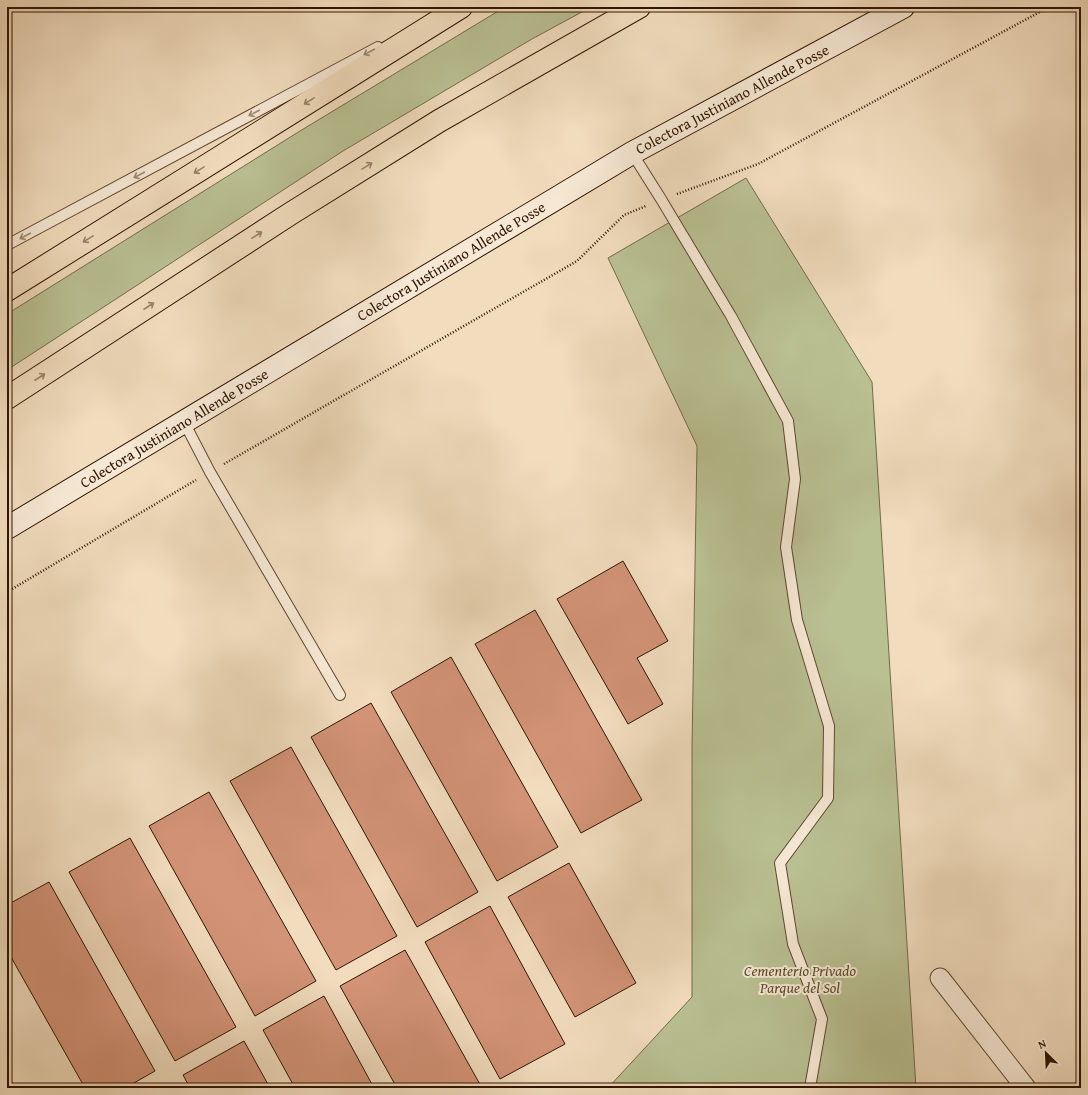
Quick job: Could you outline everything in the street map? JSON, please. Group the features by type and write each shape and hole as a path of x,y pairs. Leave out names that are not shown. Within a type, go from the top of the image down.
{"highway":[{"path":"7,290 461,7"},
{"path":"7,398 290,214 439,121 639,7"}],"main road":[{"name":"Colectora Justiniano Allende Posse","path":"7,528 632,152 903,7"}],"street":[{"path":"940,978 1026,1088"}],"lane":[{"path":"7,245 452,7"},
{"path":"632,152 731,316 788,421 795,480 786,547 797,620 829,726 828,798 780,863 793,944 822,1019 810,1088"},
{"path":"184,422 210,472 340,695"}],"path":[{"path":"7,592 210,472 577,261 624,215 661,199 758,164 1049,7"}],"green space":[{"path":"505,7 591,7 532,39 343,151 7,370 7,314 300,131"},
{"name":"Cementerio Privado Parque del Sol","path":"746,178 872,382 916,1088 608,1088 692,997 692,748 697,446 608,258"}],"building":[{"path":"623,561 668,641 637,658 663,704 628,724 557,599"},
{"path":"535,610 642,800 581,833 475,644"},
{"path":"451,657 558,847 497,881 391,692"},
{"path":"371,703 478,892 417,927 311,737"},
{"path":"291,747 397,936 336,970 230,781"},
{"path":"209,792 316,981 255,1016 149,826"},
{"path":"130,838 236,1027 175,1061 69,872"},
{"path":"569,863 636,983 575,1017 508,897"},
{"path":"49,882 155,1071 125,1088 85,1088 7,950 7,905"},
{"path":"490,906 565,1044 500,1079 425,942"},
{"path":"405,950 482,1088 397,1088 340,986"},
{"path":"324,996 374,1088 295,1088 263,1030"},
{"path":"244,1041 270,1088 190,1088 183,1075"}]}
